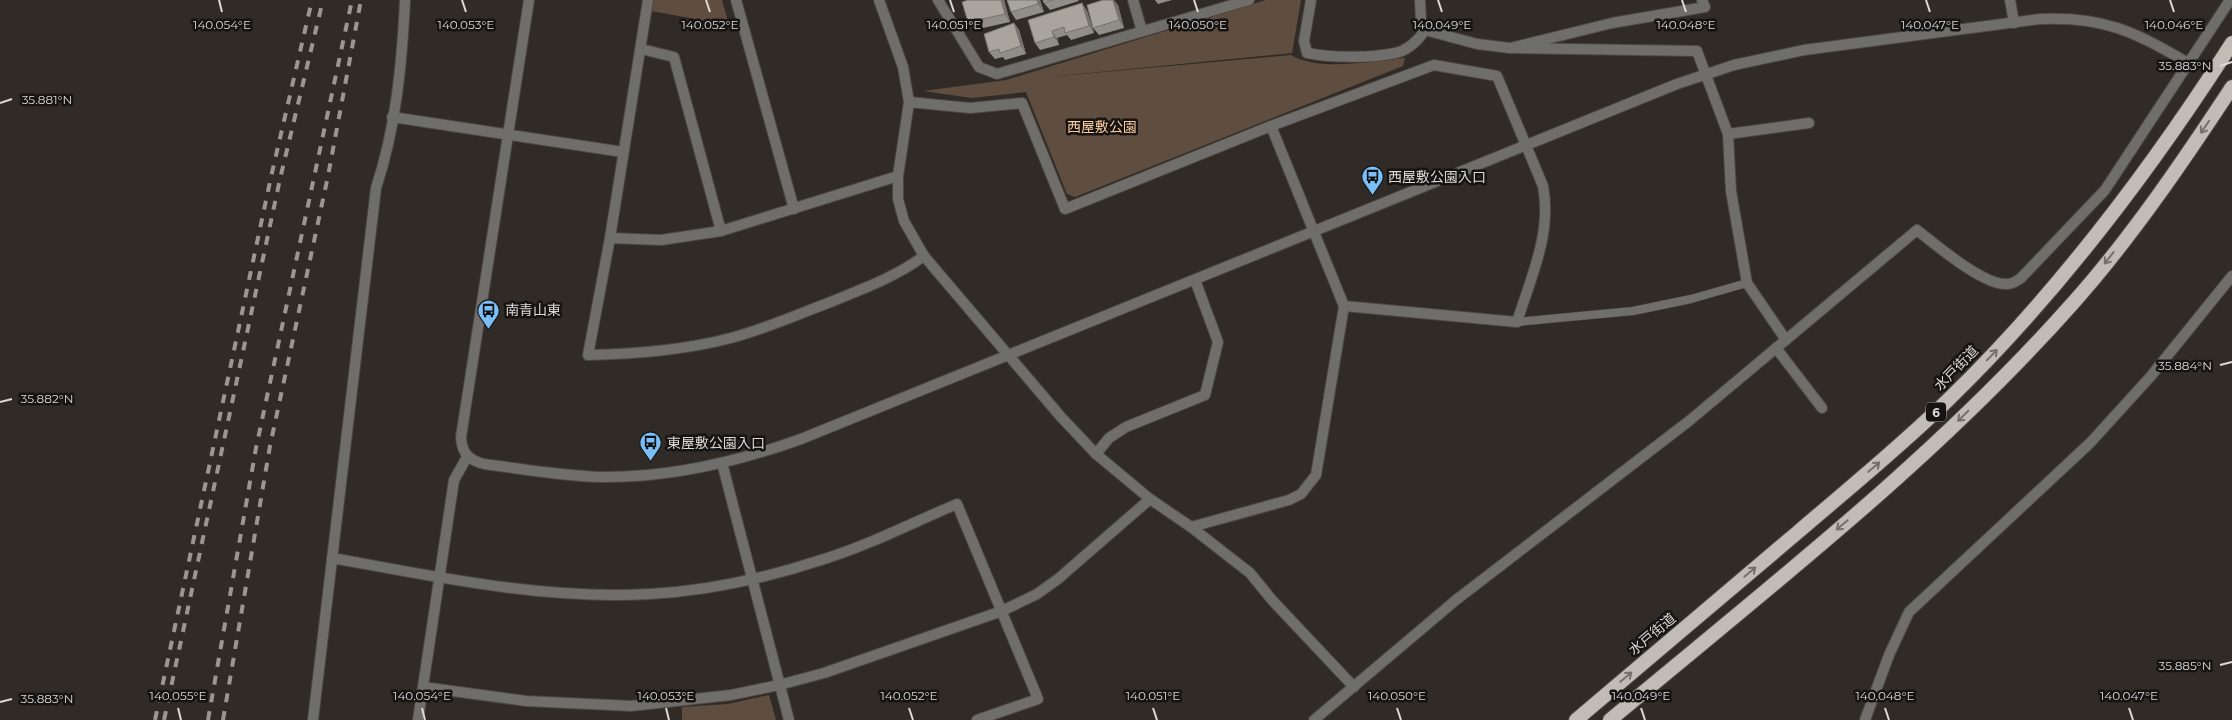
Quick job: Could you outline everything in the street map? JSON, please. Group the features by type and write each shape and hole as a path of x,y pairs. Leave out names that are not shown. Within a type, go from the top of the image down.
{"highway":[{"name":"水戸街道","path":"1576,720 1896,448 2012,334 2099,232 2203,88 2232,43"},
{"name":"6","path":"1610,720 1918,461 2028,352 2074,302 2116,249 2192,148 2232,87"}],"street":[{"path":"313,720 376,188 383,167 402,60 405,0"},
{"path":"529,0 461,438 462,448 468,457 484,464 601,477 644,476 722,463 801,439 1705,73 1751,60 1804,50 2065,18 2092,20 2129,31 2188,63"},
{"path":"648,0 610,238 588,355 656,351 731,338 774,324 885,281 924,256"},
{"path":"736,0 794,209"},
{"path":"878,0 902,67 909,102 898,176 898,199 904,221 924,256 1061,417 1096,454 1150,499 1191,527 1250,573 1272,600 1354,686"},
{"path":"940,0 980,67 997,74 1249,0"},
{"path":"1133,0 1142,31"},
{"path":"1311,0 1304,41 1307,53 1326,57 1397,53 1419,40 1425,30"},
{"path":"1420,0 1421,22 1425,30 1477,44 1510,48 1697,51 1728,134 1731,191 1747,283 1786,340"},
{"path":"1510,48 1612,23 1704,7 1702,0"},
{"path":"2010,0 2014,23"},
{"path":"1314,720 1456,600 1646,455 1918,230 1958,262 1993,281 2006,284 2021,278 2105,190 2230,0"},
{"path":"641,49 674,57 721,231"},
{"path":"909,102 970,108 1022,103 1065,209 1271,126 1434,65 1497,76 1543,186 1546,203 1542,243 1517,322 1344,306"},
{"path":"392,118 623,152"},
{"path":"1728,134 1809,123"},
{"path":"1191,527 1288,500 1301,494 1316,475 1344,306 1271,126"},
{"path":"610,238 661,240 721,231 898,176"},
{"path":"1865,720 1889,655 1909,612 2090,443 2151,376 2232,276"},
{"path":"1096,454 1109,438 1126,427 1205,395 1218,342 1195,280"},
{"path":"1776,348 1822,408"},
{"path":"418,720 454,480 468,457"},
{"path":"722,463 789,720"},
{"path":"423,687 579,706 631,706 731,695 779,685 824,673 1002,611 1037,594 1058,579 1150,499"},
{"path":"332,558 526,590 594,594 650,594 701,589 821,560 956,504 1038,699 977,720"}],"lane":[{"path":"1517,322 1633,311 1691,299 1747,283"}],"green space":[{"path":"653,0 722,0 729,25 651,11"},
{"name":"西屋敷公園","path":"1266,0 1301,0 1292,53 1038,78 1291,55 1316,63 1331,64 1362,63 1405,58 1403,66 1075,197 1067,194 1026,92 972,98 923,91 1006,80"},
{"path":"769,695 776,720 682,720 682,707 728,704"}],"building":[{"path":"968,0 1001,0 1005,14 968,22 962,2"},
{"path":"1007,0 1037,0 1038,4 1011,12"},
{"path":"1103,0 1113,0 1119,20 1093,28 1087,5"},
{"path":"1082,3 1089,26 1065,33 1064,27 1052,31 1054,37 1035,43 1028,20"},
{"path":"1014,23 1021,46 1000,53 999,49 989,52 984,34"}],"railway":[{"path":"155,720 271,177 312,0"},
{"path":"164,720 280,179 323,0"},
{"path":"208,720 256,448 352,0"},
{"path":"223,720 270,446 328,176 361,0"}],"place":[{"name":"西屋敷公園入口","path":"1372,196"},
{"name":"南青山東","path":"489,329"},
{"name":"東屋敷公園入口","path":"651,462"}]}
